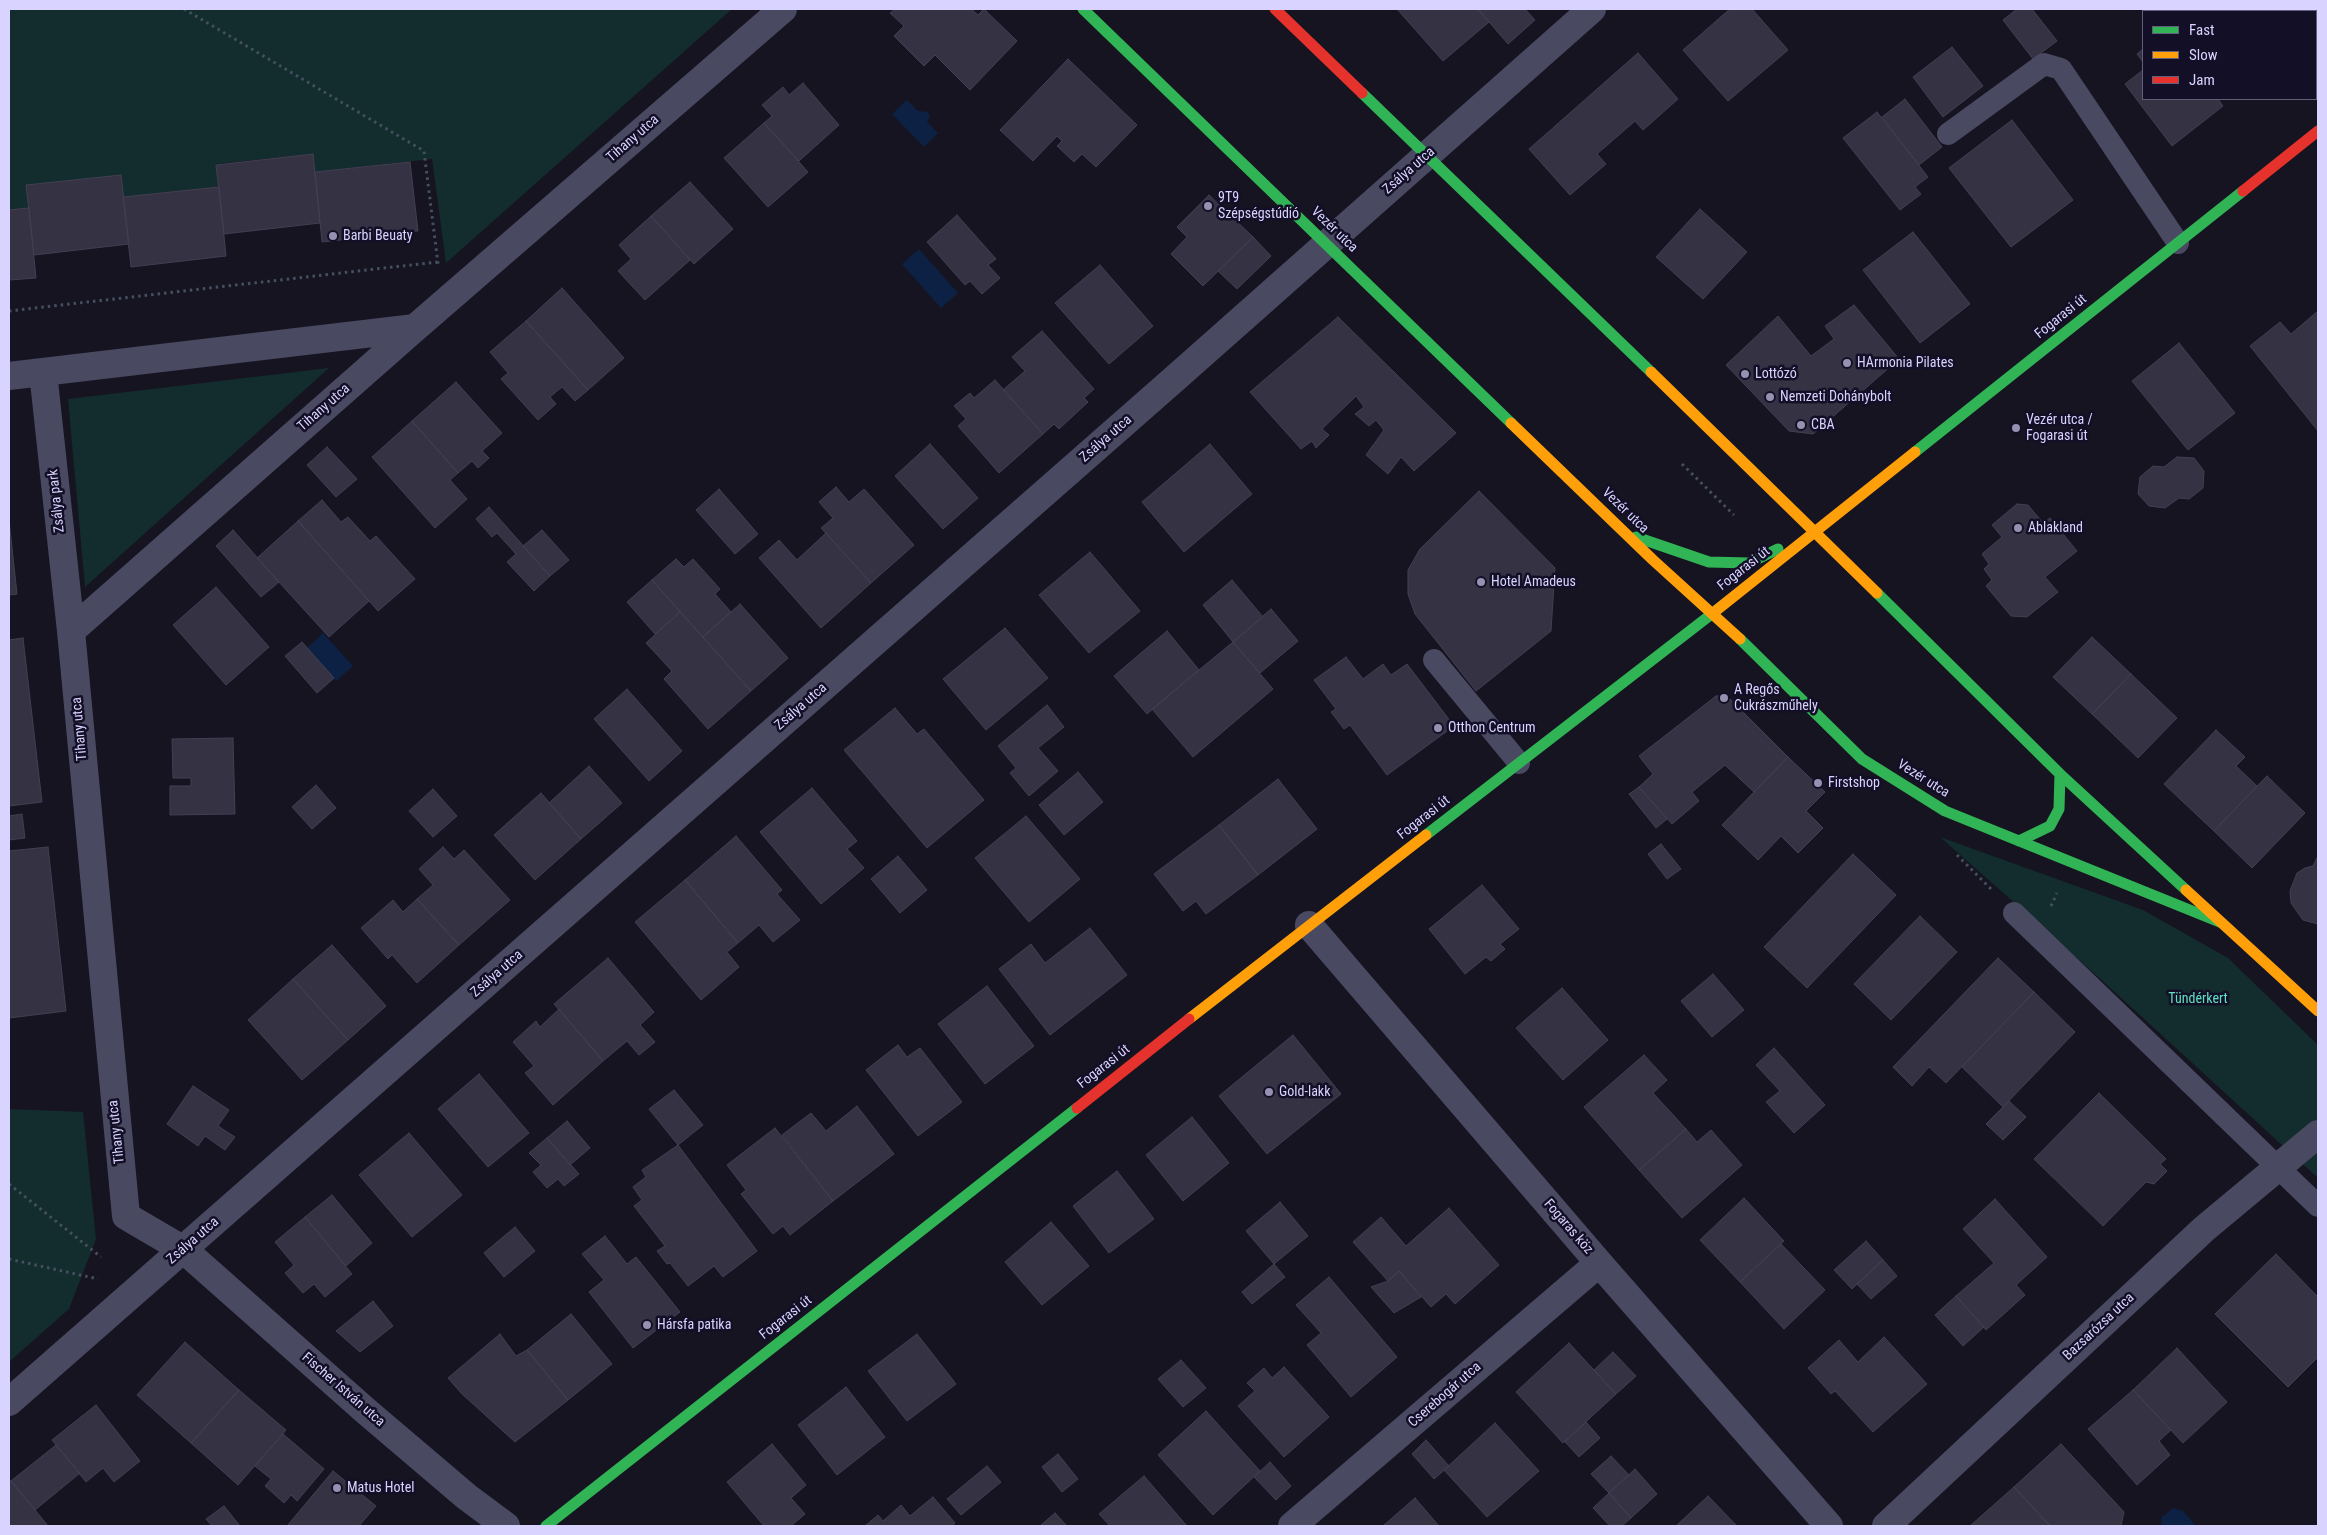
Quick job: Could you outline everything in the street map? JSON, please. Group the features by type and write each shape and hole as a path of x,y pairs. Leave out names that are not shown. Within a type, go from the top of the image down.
{"street":[{"name":"Tihany utca","path":"184,1250 126,1216 71,631 415,328 783,9"},
{"name":"Vezér utca","path":"1083,9 1626,534 1753,650 1862,759 1945,811 2222,922"},
{"name":"Vezér utca","path":"1275,9 1815,532 2060,774 2318,1011"},
{"name":"Zsálya utca","path":"9,1402 1592,9"},
{"name":"Fogarasi út","path":"546,1526 1309,925 1712,614 2318,131"},
{"path":"9,376 415,328"},
{"name":"Zsálya park","path":"43,372 71,631"},
{"path":"1626,534 1709,562 1749,563 1815,532"},
{"path":"2019,841 2050,826 2059,809 2060,774"},
{"name":"Fogaras köz","path":"1309,925 1599,1263 1829,1526"},
{"name":"Bazsarózsa utca","path":"1886,1526 2204,1229 2318,1134"},
{"name":"Fischer István utca","path":"184,1250 467,1497 506,1526"},
{"name":"Cserebogár utca","path":"1292,1526 1599,1263"}],"lane":[{"path":"1948,134 2044,64 2061,70 2178,243"},
{"path":"1434,660 1519,763"},
{"path":"2014,913 2279,1166 2318,1206"}],"path":[{"path":"184,9 424,151 444,304"},
{"path":"9,311 438,262"},
{"path":"1682,464 1734,514"},
{"path":"9,1184 101,1257"},
{"path":"9,1259 98,1279"}],"green space":[{"path":"9,9 732,9 446,263 432,159 315,172 312,154 216,164 219,187 123,197 121,176 29,208 9,210"},
{"path":"329,368 85,587 68,399"},
{"name":"Tündérkert","path":"1940,837 2143,910 2228,958 2318,1045 2318,1178 2096,975"},
{"path":"9,1109 83,1112 96,1239 69,1309 9,1362"}],"water":[{"path":"907,100 918,111 928,112 930,117 927,122 938,133 924,147 892,114"},
{"path":"919,249 958,293 941,308 902,264"},
{"path":"323,633 353,666 336,681 307,648"},
{"path":"2173,1508 2183,1511 2196,1526 2162,1526 2161,1518"}],"building":[{"path":"895,9 971,9 978,15 984,9 1017,41 970,90 935,55 924,66 894,36 904,26 890,13"},
{"path":"1397,9 1478,9 1489,22 1443,61"},
{"path":"1478,9 1525,9 1535,20 1508,44"},
{"path":"1730,9 1752,9 1788,50 1728,101 1683,50"},
{"path":"2017,9 2032,9 2057,41 2033,59 2003,20"},
{"path":"2318,9 2318,32 2317,10 2212,10"},
{"path":"1952,47 1983,86 1943,117 1913,77"},
{"path":"2142,50 2142,61 2137,54"},
{"path":"1638,53 1678,99 1643,130 1635,121 1597,154 1606,164 1570,195 1529,149"},
{"path":"1068,59 1137,125 1096,167 1082,154 1074,162 1057,146 1062,141 1057,136 1033,161 1000,130"},
{"path":"2142,71 2142,100 2219,100 2223,106 2172,146 2125,84"},
{"path":"803,83 839,125 799,161 764,123 772,116 762,105 783,87 789,95"},
{"path":"1905,99 1942,147 1919,165 1882,117"},
{"path":"1877,112 1928,177 1915,187 1921,194 1900,210 1843,138"},
{"path":"2012,120 2073,200 2011,247 1949,168"},
{"path":"764,123 808,172 768,207 724,158"},
{"path":"313,154 320,223 224,234 216,165"},
{"path":"410,162 418,231 322,242 315,172"},
{"path":"121,175 129,244 34,255 26,185"},
{"path":"690,182 733,229 694,264 651,216"},
{"path":"219,187 226,256 131,267 123,197"},
{"path":"1209,195 1253,237 1203,286 1171,254 1187,237 1177,227"},
{"path":"29,208 36,278 9,280 9,210"},
{"path":"1700,209 1747,252 1703,299 1656,257"},
{"path":"957,215 996,259 988,265 1000,278 982,294 970,281 965,285 927,242"},
{"path":"651,216 690,260 645,300 618,271 631,259 619,245"},
{"path":"1913,232 1970,304 1920,343 1863,270"},
{"path":"1253,237 1271,256 1237,289 1218,271"},
{"path":"1100,265 1153,326 1109,364 1055,303"},
{"path":"562,288 624,358 588,390 526,321"},
{"path":"1854,305 1899,359 1813,434 1789,431 1726,365 1778,316 1811,356 1834,339 1825,326"},
{"path":"2318,311 2318,431 2250,346 2280,322 2291,334"},
{"path":"1338,317 1456,433 1414,471 1401,457 1388,474 1366,455 1384,430 1376,420 1369,426 1355,414 1364,407 1356,396 1322,429 1329,435 1316,448 1312,441 1301,449 1250,392"},
{"path":"526,321 588,390 575,401 562,387 550,397 556,404 538,420 501,379 508,373 490,352"},
{"path":"1042,331 1094,389 1084,398 1088,402 1059,429 1054,424 1043,434 1003,390 1025,371 1012,357"},
{"path":"2179,343 2235,413 2188,450 2132,381"},
{"path":"995,380 1043,434 999,473 958,426 966,419 954,406 970,393 974,398"},
{"path":"456,382 502,433 482,451 489,458 478,468 472,461 458,473 412,421"},
{"path":"412,421 458,473 450,480 467,499 435,528 372,457"},
{"path":"930,444 978,498 943,529 895,476"},
{"path":"1210,444 1252,494 1184,552 1142,502"},
{"path":"327,447 357,479 336,497 307,465"},
{"path":"2177,457 2194,458 2204,471 2203,488 2189,499 2179,498 2165,508 2149,506 2138,494 2140,477 2153,466 2164,467"},
{"path":"836,487 849,502 864,489 914,545 871,583 821,528 833,518 819,502"},
{"path":"719,489 758,534 735,554 696,510"},
{"name":"Hotel Amadeus","path":"1479,491 1555,568 1551,631 1476,691 1415,614 1408,594 1408,570 1420,549"},
{"path":"322,500 341,522 348,517 370,541 376,536 415,579 378,611 298,521"},
{"path":"2017,504 2028,505 2043,523 2050,518 2077,551 2045,577 2058,592 2027,617 2011,616 1986,586 1992,580 1984,569 1989,564 1982,554 2002,537 1992,525"},
{"path":"489,507 550,576 534,591 507,562 516,554 497,533 492,537 476,519"},
{"path":"9,520 17,594 9,595"},
{"path":"298,521 369,601 329,637 257,558"},
{"path":"233,530 279,582 261,597 216,546"},
{"path":"542,530 569,560 550,576 523,546"},
{"path":"826,533 871,583 821,628 759,558 779,540 797,560"},
{"path":"1090,552 1140,611 1089,653 1039,595"},
{"path":"676,559 684,567 693,559 720,589 715,594 731,612 703,637 652,580"},
{"path":"652,580 680,612 655,634 627,602"},
{"path":"1232,580 1263,617 1233,642 1203,605"},
{"path":"216,587 269,647 226,685 173,625"},
{"path":"740,604 788,658 751,691 703,637"},
{"path":"1271,609 1298,641 1260,673 1233,642"},
{"path":"680,612 751,691 708,729 664,679 672,671 646,643"},
{"path":"1005,628 1048,678 986,730 943,679"},
{"path":"1167,631 1199,670 1147,714 1114,676"},
{"path":"2092,637 2131,674 2092,714 2053,677"},
{"path":"23,638 42,802 9,806 9,640"},
{"path":"302,642 334,678 317,693 285,656"},
{"path":"1233,642 1273,689 1193,757 1152,709"},
{"path":"1346,657 1363,679 1383,664 1391,675 1407,664 1454,726 1387,775 1350,725 1344,729 1331,712 1336,709 1314,680"},
{"path":"2131,674 2177,718 2138,758 2092,714"},
{"path":"627,689 682,751 649,781 594,719"},
{"path":"1716,696 1727,696 1788,757 1754,792 1725,765 1692,792 1699,801 1672,824 1639,787 1653,774 1639,756"},
{"path":"1047,705 1064,727 1038,748 1058,771 1029,796 1010,773 1016,768 998,746"},
{"path":"895,708 917,734 924,729 984,800 927,848 844,750"},
{"path":"2216,730 2245,757 2236,766 2257,786 2214,831 2164,784"},
{"path":"233,738 235,814 170,815 170,786 191,786 191,778 173,778 172,739"},
{"path":"1788,757 1825,792 1806,811 1823,828 1798,853 1781,836 1758,860 1722,825"},
{"path":"589,766 622,803 581,839 549,803"},
{"path":"1078,772 1103,802 1064,835 1039,805"},
{"path":"2267,776 2305,813 2252,868 2214,831"},
{"path":"1278,779 1317,829 1258,875 1219,825"},
{"path":"316,785 336,808 312,829 292,807"},
{"path":"1639,787 1667,819 1656,828 1629,794"},
{"path":"812,788 857,841 847,849 864,868 821,904 760,832"},
{"path":"433,789 457,816 433,837 409,811"},
{"path":"541,793 581,839 535,880 494,835"},
{"path":"22,814 25,838 9,840 9,816"},
{"path":"1026,816 1080,879 1029,922 975,858"},
{"path":"1219,825 1258,875 1206,914 1196,901 1183,911 1154,874"},
{"path":"736,836 782,890 777,894 800,920 773,942 759,925 738,943 685,880"},
{"path":"1661,844 1681,869 1667,879 1648,854"},
{"path":"48,847 66,1011 9,1018 9,851"},
{"path":"443,847 454,859 464,850 510,900 459,945 417,899 433,885 419,869"},
{"path":"1853,854 1896,895 1807,988 1764,947"},
{"path":"898,856 927,890 900,913 871,879"},
{"path":"2318,856 2318,924 2303,920 2291,903 2290,891 2297,873 2313,866"},
{"path":"685,880 738,943 727,952 739,967 701,1000 635,922"},
{"path":"1482,885 1519,929 1500,944 1505,949 1491,961 1486,957 1465,974 1429,929"},
{"path":"417,899 459,945 417,983 392,955 388,959 361,928 393,900 403,912"},
{"path":"1920,916 1957,952 1891,1020 1854,984"},
{"path":"1090,928 1127,975 1050,1035 999,969 1031,944 1045,963"},
{"path":"332,945 386,1006 348,1040 293,979"},
{"path":"608,958 654,1012 640,1025 655,1042 639,1055 627,1041 603,1061 554,1004"},
{"path":"1998,958 2034,992 1946,1083 1929,1067 1912,1086 1893,1067"},
{"path":"1713,974 1744,1010 1712,1037 1681,1001"},
{"path":"293,979 348,1040 302,1080 248,1020"},
{"path":"987,986 1034,1046 985,1084 938,1024"},
{"path":"1562,988 1608,1040 1563,1080 1516,1028"},
{"path":"2034,992 2075,1032 2003,1107 1962,1067"},
{"path":"559,1009 603,1061 553,1105 525,1073 534,1066 513,1042 536,1021 540,1027"},
{"path":"1293,1035 1341,1094 1267,1154 1219,1096"},
{"path":"898,1045 907,1057 920,1048 962,1102 918,1136 866,1070"},
{"path":"1774,1048 1825,1105 1794,1133 1766,1102 1780,1091 1756,1065"},
{"path":"1644,1055 1667,1080 1653,1093 1686,1129 1639,1170 1584,1107"},
{"path":"479,1074 529,1133 488,1167 438,1109"},
{"path":"193,1086 229,1110 218,1126 235,1137 225,1150 205,1136 198,1146 167,1124"},
{"path":"674,1090 703,1125 678,1145 649,1109"},
{"path":"2099,1093 2166,1159 2160,1164 2167,1171 2154,1184 2146,1182 2103,1226 2034,1159"},
{"path":"2009,1101 2026,1117 2003,1140 1986,1124"},
{"path":"857,1106 894,1154 833,1201 782,1135 811,1113 826,1131"},
{"path":"1192,1117 1229,1163 1183,1201 1146,1155"},
{"path":"567,1121 590,1148 570,1165 547,1138"},
{"path":"775,1128 833,1201 790,1235 783,1226 773,1234 741,1194 746,1190 727,1165"},
{"path":"1686,1129 1697,1142 1711,1130 1742,1165 1682,1218 1639,1170"},
{"path":"409,1133 462,1195 412,1237 359,1175"},
{"path":"547,1138 579,1174 564,1186 558,1179 547,1188 533,1172 541,1165 529,1153"},
{"path":"678,1145 757,1251 723,1277 714,1266 688,1286 670,1263 667,1264 657,1251 665,1246 634,1206 642,1200 633,1187 646,1177 642,1170"},
{"path":"1117,1171 1154,1219 1109,1253 1073,1206"},
{"path":"332,1195 372,1243 346,1266 305,1217"},
{"path":"1744,1198 1784,1241 1740,1282 1700,1240"},
{"path":"1995,1199 2047,1257 2016,1285 2025,1295 1986,1330 1956,1296 1994,1263 1963,1229"},
{"path":"1280,1202 1308,1236 1274,1264 1246,1231"},
{"path":"1449,1208 1499,1265 1455,1304 1446,1294 1431,1307 1399,1271 1388,1281 1353,1242 1381,1217 1406,1246"},
{"path":"305,1217 352,1274 325,1297 314,1284 303,1293 285,1273 294,1265 275,1242"},
{"path":"1051,1222 1089,1266 1042,1305 1005,1262"},
{"path":"515,1227 535,1251 504,1277 484,1253"},
{"path":"605,1236 627,1264 636,1257 680,1312 633,1348 589,1292 604,1280 582,1254"},
{"path":"1866,1241 1883,1260 1852,1289 1834,1270"},
{"path":"1781,1244 1825,1290 1784,1329 1740,1282"},
{"path":"2276,1254 2318,1297 2318,1357 2288,1387 2215,1314"},
{"path":"1883,1260 1897,1276 1871,1299 1857,1284"},
{"path":"1274,1264 1285,1277 1252,1304 1242,1292"},
{"path":"1399,1271 1421,1297 1394,1313 1371,1287 1388,1281"},
{"path":"1329,1277 1397,1357 1351,1397 1307,1345 1321,1333 1296,1305"},
{"path":"1956,1296 1984,1327 1963,1346 1935,1315"},
{"path":"373,1301 393,1326 360,1352 336,1331"},
{"path":"571,1314 612,1364 568,1400 527,1350"},
{"path":"500,1334 516,1356 527,1350 568,1400 515,1442 462,1394 448,1378"},
{"path":"917,1334 956,1384 907,1421 868,1371"},
{"path":"1884,1337 1927,1384 1873,1432 1835,1391 1831,1394 1808,1368 1839,1340 1858,1362"},
{"path":"185,1342 239,1390 191,1443 137,1395"},
{"path":"1569,1343 1616,1394 1563,1443 1516,1392"},
{"path":"2177,1348 2227,1402 2183,1443 2133,1390"},
{"path":"1613,1352 1636,1376 1616,1394 1594,1370"},
{"path":"1181,1360 1206,1388 1183,1407 1158,1379"},
{"path":"1284,1367 1329,1417 1284,1457 1238,1406 1255,1391 1247,1383 1264,1368 1272,1378"},
{"path":"846,1387 885,1437 837,1475 798,1425"},
{"path":"239,1390 286,1430 238,1485 191,1443"},
{"path":"2133,1390 2171,1430 2159,1441 2170,1455 2137,1485 2088,1429"},
{"path":"96,1405 140,1461 114,1482 103,1468 86,1482 52,1440"},
{"path":"1206,1411 1260,1471 1213,1515 1158,1455"},
{"path":"1586,1422 1600,1438 1579,1457 1565,1442"},
{"path":"1495,1423 1539,1471 1487,1517 1444,1470"},
{"path":"283,1434 324,1469 297,1501 291,1495 284,1503 265,1486 271,1479 255,1466"},
{"path":"1426,1440 1449,1466 1434,1479 1412,1454"},
{"path":"772,1444 806,1485 791,1498 805,1514 791,1526 764,1526 727,1482"},
{"path":"2061,1444 2124,1512 2121,1526 2050,1526 2014,1487"},
{"path":"56,1445 80,1473 35,1510 11,1481"},
{"path":"1058,1454 1078,1479 1062,1492 1042,1467"},
{"path":"1611,1456 1629,1475 1609,1493 1591,1474"},
{"path":"1270,1462 1291,1486 1276,1500 1254,1477"},
{"path":"987,1466 1001,1482 961,1515 947,1499"},
{"path":"1635,1469 1657,1494 1631,1518 1609,1493"},
{"name":"Matus Hotel","path":"333,1471 376,1506 359,1526 287,1526"},
{"path":"1144,1476 1187,1526 1110,1526 1099,1514"},
{"path":"11,1481 48,1526 9,1526 9,1482"},
{"path":"2014,1487 2050,1526 1970,1526"},
{"path":"1609,1493 1631,1518 1622,1526 1610,1526 1593,1508"},
{"path":"1708,1496 1737,1526 1676,1526"},
{"path":"933,1497 955,1523 951,1526 865,1526 878,1515 883,1521 901,1505 910,1516"},
{"path":"1415,1498 1439,1526 1383,1526"},
{"path":"224,1506 240,1526 212,1526 206,1519"},
{"path":"1055,1513 1067,1526 1040,1526"}],"traffic: fast":[{"path":"1083,9 1511,423"},
{"path":"1362,93 1651,372"},
{"path":"1915,452 2243,191"},
{"path":"1636,537 1709,562 1749,563 1778,549"},
{"path":"1877,593 2060,774 2186,890"},
{"path":"1426,835 1713,613"},
{"path":"1740,639 1862,759 1945,811 2222,923"},
{"path":"2019,841 2050,826 2059,809 2060,774"},
{"path":"546,1526 1077,1108"}],"traffic: slow":[{"path":"1651,372 1877,593"},
{"path":"1511,423 1653,560 1740,639"},
{"path":"1713,613 1915,452"},
{"path":"1189,1019 1426,835"},
{"path":"2186,890 2318,1011"}],"traffic: jam":[{"path":"1275,9 1362,93"},
{"path":"2243,191 2318,131"},
{"path":"1077,1108 1189,1019"}],"place":[{"name":"9T9 Szépségstúdió","path":"1208,206"},
{"name":"Barbi Beuaty","path":"333,236"},
{"name":"HArmonia Pilates","path":"1847,363"},
{"name":"Lottózó","path":"1745,374"},
{"name":"Nemzeti Dohánybolt","path":"1770,397"},
{"name":"CBA","path":"1801,425"},
{"name":"Vezér utca / Fogarasi út","path":"2016,428"},
{"name":"Ablakland","path":"2018,528"},
{"name":"Hotel Amadeus","path":"1481,582"},
{"name":"A Regős Cukrászműhely","path":"1724,698"},
{"name":"Otthon Centrum","path":"1438,728"},
{"name":"Firstshop","path":"1818,783"},
{"name":"Gold-lakk","path":"1269,1092"},
{"name":"Hársfa patika","path":"647,1325"},
{"name":"Matus Hotel","path":"337,1488"}]}
